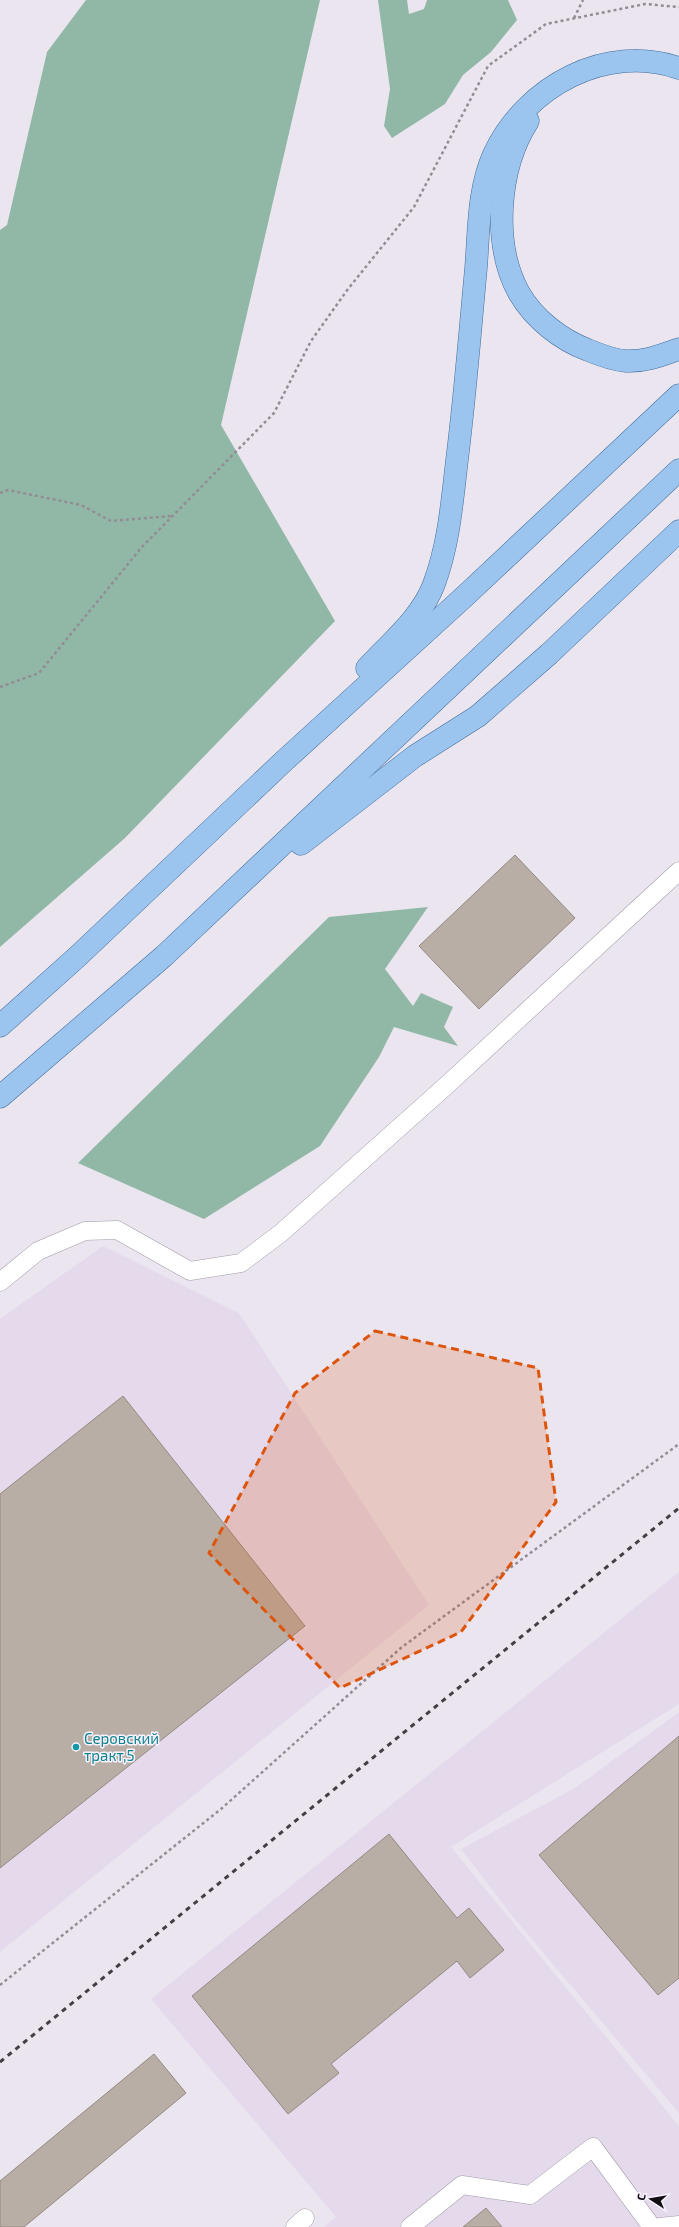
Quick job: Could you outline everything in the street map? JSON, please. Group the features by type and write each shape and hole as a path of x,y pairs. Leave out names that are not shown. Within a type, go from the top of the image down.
{"main road":[{"path":"284,761 418,613 434,586 452,513 466,379 482,192 494,155 514,122 549,88 578,71 611,62 647,60 679,68"},
{"path":"549,88 522,130 508,170 500,214 508,264 520,293 536,314 560,336 605,356 626,361 647,360 679,349"},
{"path":"0,1026 83,952 284,761 465,596 679,395"},
{"path":"164,956 679,470"},
{"path":"0,1097 164,956 323,826 415,756 478,716 549,654 679,531"}],"lane":[{"path":"0,1282 38,1251 85,1231 117,1230 190,1271 241,1263 281,1233 436,1095 679,871"},
{"path":"410,2227 462,2186 530,2194 593,2147 652,2227"},
{"path":"660,2227 679,2225"}],"path":[{"path":"574,18 583,0"},
{"path":"645,4 646,0"},
{"path":"0,687 39,673 141,548 274,412 311,341 348,288 414,208 488,66 546,24 645,4 679,7"},
{"path":"0,493 8,490 81,505 111,521 172,516"},
{"path":"0,1985 221,1809 402,1647 679,1444"}],"highlighted area":[{"path":"375,1331 538,1368 556,1502 461,1632 340,1688 209,1553 295,1393"}],"shaded area":[{"path":"103,1246 239,1313 429,1605 0,1952 0,1319"},
{"path":"679,1572 679,1704 451,1847 679,2126 679,2227 324,2227 336,2217 151,1999"},
{"path":"679,1712 679,2113 513,1917 461,1849 575,1788"}],"green space":[{"path":"86,0 320,0 221,425 335,621 125,838 0,947 0,230 7,225 47,52"},
{"path":"378,0 407,0 409,14 424,9 427,0 508,0 517,20 491,52 463,75 445,104 392,138 384,126 390,89"},
{"path":"428,907 385,969 413,1006 421,993 453,1007 444,1027 458,1046 394,1027 379,1057 320,1146 204,1219 78,1163 329,917"}],"building":[{"path":"515,855 575,918 479,1009 419,946"},
{"name":"Серовский тракт,5","path":"123,1396 305,1626 0,1868 0,1494"},
{"path":"679,1736 679,1978 658,1995 539,1855"},
{"path":"389,1834 457,1918 469,1908 504,1950 470,1978 457,1961 331,2064 339,2073 288,2114 192,1996"},
{"path":"154,2054 186,2093 24,2227 0,2227 0,2181"},
{"path":"486,2208 502,2227 463,2227"}],"railway":[{"path":"0,2062 679,1508"}],"place":[{"name":"Серовский тракт,5","path":"76,1747"}]}
